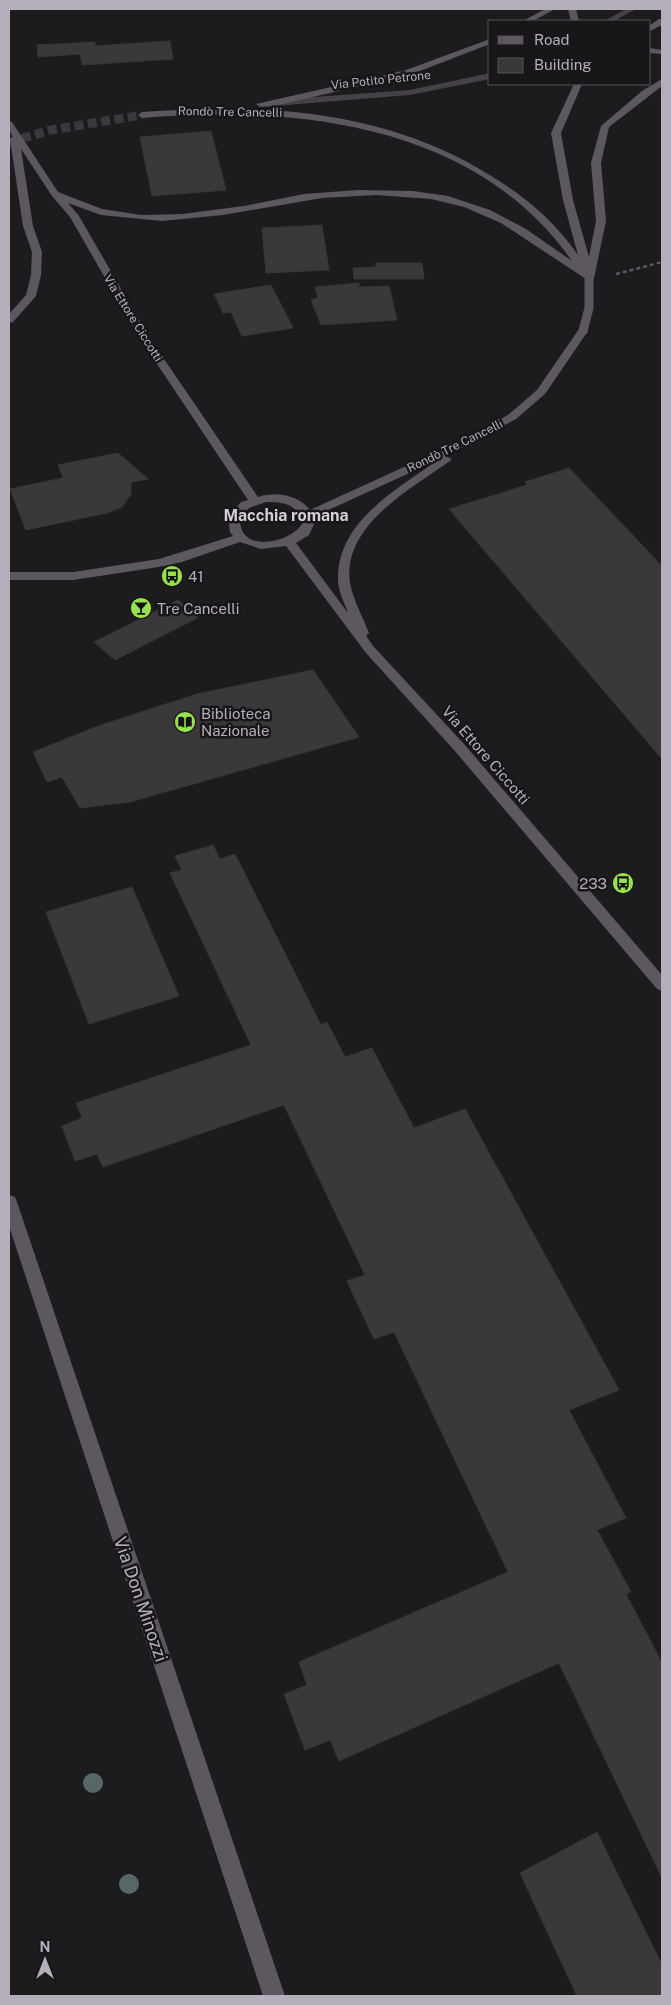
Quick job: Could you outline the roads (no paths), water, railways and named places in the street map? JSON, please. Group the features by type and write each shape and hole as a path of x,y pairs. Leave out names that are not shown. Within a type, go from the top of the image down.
{"main road":[{"path":"529,20 551,9"},
{"path":"651,28 662,22"},
{"path":"188,110 274,103 409,72 488,42"},
{"path":"589,278 600,221 596,163 605,126 645,93 662,82"},
{"path":"578,85 556,133 568,200 589,278"},
{"name":"Rondò Tre Cancelli","path":"142,114 188,110 305,114 353,122 436,148 480,171 514,194 553,228 589,278 589,308 583,331 541,392 512,417 467,442 308,515"},
{"path":"9,124 14,135 28,226 37,252 36,275 31,296 9,320"},
{"name":"Via Ettore Ciccotti","path":"14,135 74,216 144,337 254,500"},
{"path":"56,194 100,212 126,216 159,217 219,213 303,198 337,195 393,192 448,199 477,208 530,234 589,278"},
{"path":"370,650 344,580 347,550 370,517 467,442"},
{"path":"276,498 287,500 304,508 308,515 310,523 307,530 289,542 263,545 241,537 235,531 234,517 245,504 254,500 276,498"},
{"path":"9,576 73,576 159,563 178,559 241,537"},
{"name":"Via Ettore Ciccotti","path":"289,542 370,650 459,747 662,985"},
{"name":"Via Don Minozzi","path":"9,1202 274,1996"}],"lane":[{"path":"610,20 632,9"},
{"name":"Via Potito Petrone","path":"274,103 378,95 429,88 487,76"}],"tunnel":[{"path":"9,142 51,130 142,115"}],"railway":[{"path":"616,274 662,262"}],"place":[{"name":"41","path":"172,576"},
{"name":"Tre Cancelli","path":"141,608"},
{"name":"Biblioteca Nazionale","path":"185,722"},
{"name":"233","path":"623,883"}],"district":[{"name":"Macchia romana","path":"286,515"}]}
